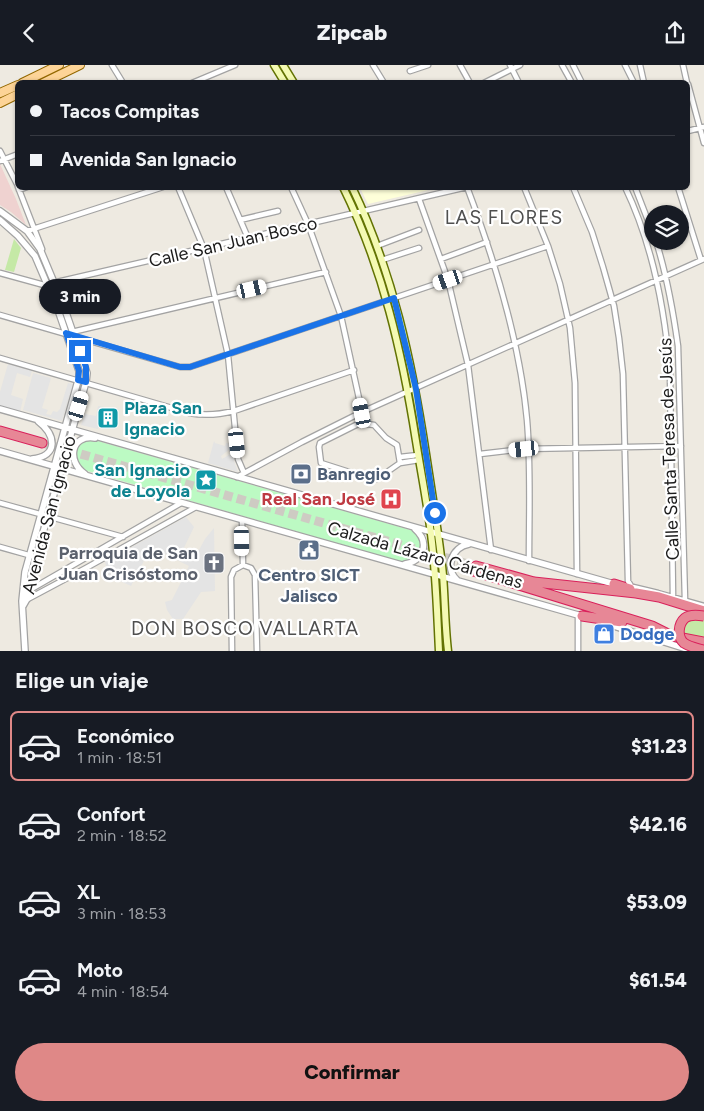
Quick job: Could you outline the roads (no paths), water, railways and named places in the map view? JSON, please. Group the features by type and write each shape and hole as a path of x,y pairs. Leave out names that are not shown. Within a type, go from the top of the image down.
{"highway":[{"path":"0,431 42,445 0,438"},
{"name":"Calzada Lázaro Cárdenas","path":"702,649 652,626 467,566 534,582 659,597 704,611"},
{"path":"614,584 659,597"},
{"path":"580,615 652,626"},
{"path":"702,649 685,643 679,636 679,631 685,618 691,615 704,617"}],"main road":[{"path":"28,80 59,65"},
{"path":"49,80 80,65"},
{"path":"274,65 283,80"},
{"path":"283,65 292,80"},
{"path":"0,93 15,86"},
{"path":"0,103 15,96"},
{"path":"344,190 356,213 391,299 431,533 439,651"},
{"path":"354,190 364,211 382,260 416,389 438,535 448,651"}],"street":[{"path":"112,65 121,80"},
{"path":"199,80 235,65"},
{"path":"373,65 382,80"},
{"path":"410,71 428,65"},
{"path":"460,65 468,80"},
{"path":"489,80 511,67 520,65"},
{"path":"562,65 570,80"},
{"path":"573,65 580,80"},
{"path":"625,65 632,80"},
{"path":"640,65 643,80"},
{"path":"682,65 686,80"},
{"path":"511,67 518,80"},
{"path":"690,92 702,127 704,143"},
{"path":"0,151 2,160 15,183"},
{"path":"2,160 15,155"},
{"path":"19,190 47,262"},
{"path":"27,231 154,190"},
{"path":"179,190 204,249 215,297 228,355 238,459 244,473"},
{"path":"227,190 248,238"},
{"path":"292,190 308,224 341,316 362,413"},
{"name":"Calle San Juan Bosco","path":"0,273 48,285 455,190"},
{"path":"468,190 494,265 524,393 529,449 529,561"},
{"path":"525,190 548,246 569,320 575,383 577,574"},
{"path":"574,190 592,232 613,301 623,374 628,581 631,586 636,588"},
{"name":"Calle Santa Teresa de Jesús","path":"626,190 639,221 656,280 668,347 673,597"},
{"path":"637,190 644,209"},
{"path":"237,477 302,442 362,413 703,259 679,190"},
{"path":"419,199 448,280 468,365 491,550"},
{"name":"Avenida San Ignacio","path":"0,211 27,231 36,241 47,262 86,367 86,382 24,598"},
{"path":"240,220 278,211"},
{"name":"Avenida San Ignacio","path":"0,220 27,245 35,256 48,285 79,371 29,555 24,598 25,651"},
{"path":"377,245 419,230"},
{"path":"441,259 487,242"},
{"path":"74,333 180,367 190,367 548,246"},
{"path":"382,260 419,248"},
{"name":"Calle Santa Teresa de Jesús","path":"659,250 673,307 678,346 685,600"},
{"path":"0,315 66,333 74,333 326,271"},
{"path":"0,358 194,414 212,415 234,411 354,370"},
{"name":"Calzada Lázaro Cárdenas","path":"0,409 614,584"},
{"path":"27,459 44,456 51,447 51,435 47,428 35,419"},
{"path":"400,460 397,445 386,438 378,427 365,423 360,423 323,441 319,447 321,463 371,479 383,476 400,460 419,457"},
{"path":"89,477 79,470 73,458 79,441 92,438 121,444"},
{"path":"480,454 529,449 681,446"},
{"name":"Calzada Lázaro Cárdenas","path":"0,451 702,649"},
{"path":"0,503 123,537"},
{"path":"24,598 181,503"},
{"path":"24,598 95,563 196,507"},
{"path":"242,520 243,565"},
{"path":"145,525 149,533"},
{"path":"400,564 412,563 421,556 423,541 420,533 413,527"},
{"path":"458,581 451,572 451,558 458,548 471,544"},
{"path":"0,547 36,557"},
{"path":"88,558 95,563"},
{"path":"232,651 231,577 234,570 243,565 251,568 255,575 256,651"},
{"path":"614,584 704,606"},
{"path":"578,651 580,615"}],"tunnel":[{"path":"42,443 468,564"}],"place":[{"name":"Plaza San Ignacio","path":"108,418"},
{"name":"Banregio","path":"301,474"},
{"name":"San Ignacio de Loyola","path":"206,480"},
{"name":"Real San José","path":"391,499"},
{"name":"Centro SICT Jalisco","path":"309,550"},
{"name":"Parroquia de San Juan Crisóstomo","path":"214,563"},
{"name":"Dodge","path":"604,634"}],"district":[{"name":"LAS FLORES","path":"504,217"},
{"name":"DON BOSCO VALLARTA","path":"245,628"}]}
